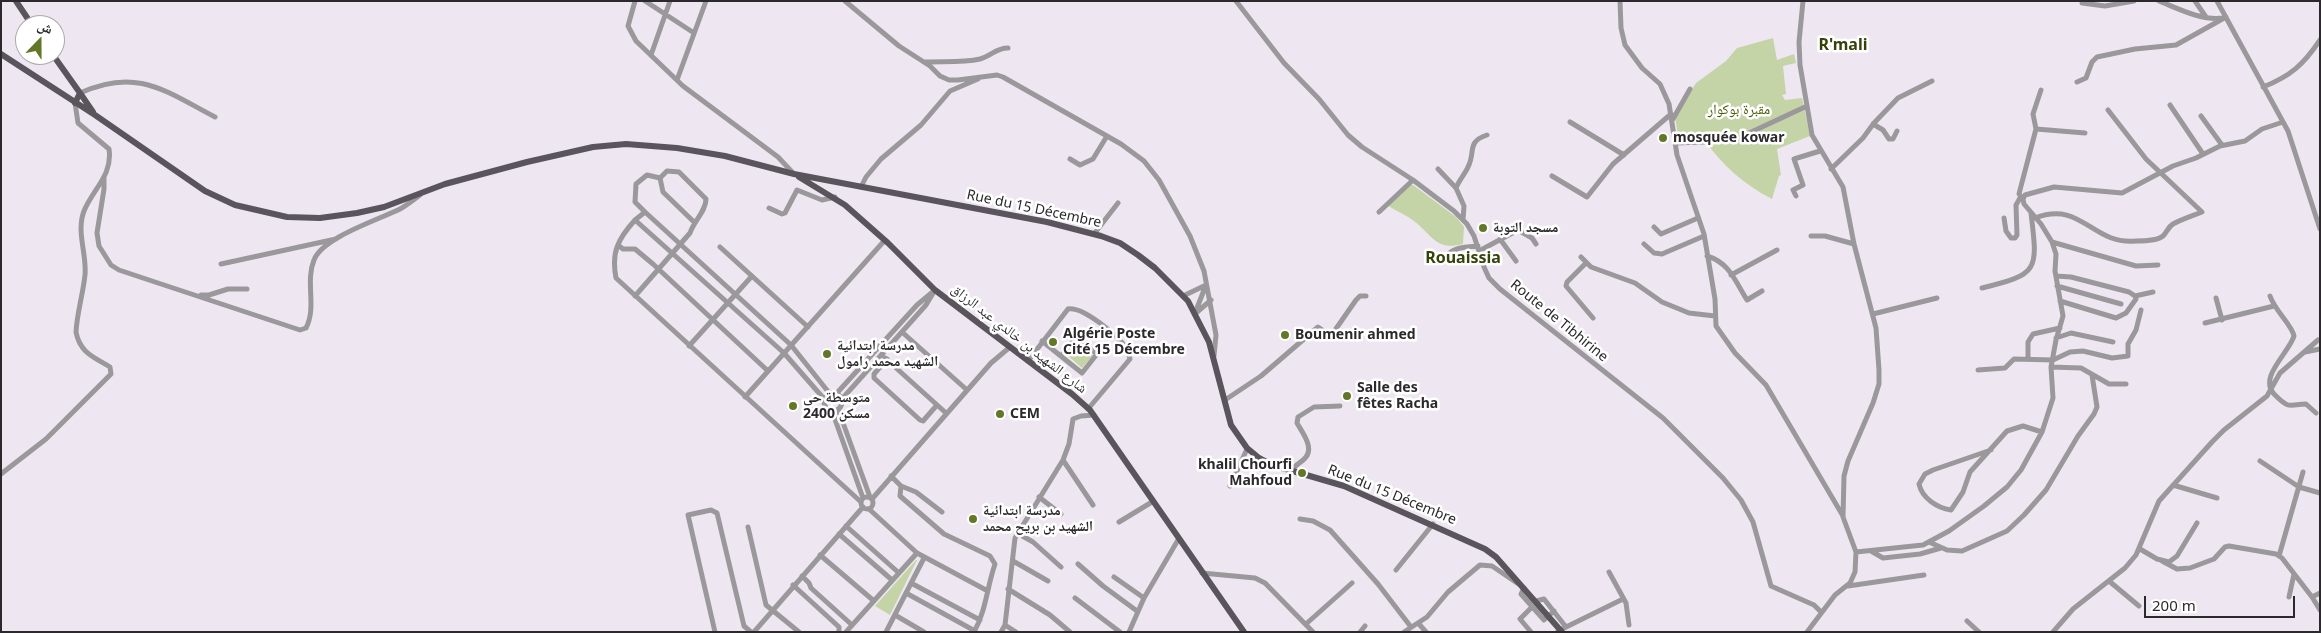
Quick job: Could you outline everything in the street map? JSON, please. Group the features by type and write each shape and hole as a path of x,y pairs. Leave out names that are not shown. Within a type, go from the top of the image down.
{"main road":[{"path":"16,1 25,15"},
{"name":"Rue du 15 Décembre","path":"1,54 95,115 205,191 235,205 287,217 320,218 384,207 445,184 509,167 593,147 626,144 677,148 725,156 794,174 1047,222 1120,243 1155,268 1184,296 1195,313 1214,356 1231,425 1248,449 1272,465 1344,486 1485,549 1496,557 1536,601 1551,613 1562,630"},
{"path":"60,65 95,115"},
{"path":"66,97 73,92 74,85"},
{"path":"75,103 80,93"},
{"name":"شارع الشهيد بن خالدي عبد الرزاق","path":"794,174 834,197 885,240 935,290 1028,360 1088,409 1244,632"}],"street":[{"path":"635,1 628,26 636,41 677,80 718,114 778,157 794,174"},
{"path":"645,1 694,33"},
{"path":"651,55 670,1"},
{"path":"677,80 706,1"},
{"path":"845,1 899,46 924,62 940,76 949,80 997,75 1003,77 1107,136 1144,161 1159,180 1190,236 1207,285 1216,335 1214,356"},
{"name":"Route de Tibhirine","path":"1236,1 1284,63 1319,99 1348,135 1362,147 1413,180 1463,220 1474,236 1489,278 1500,289 1663,418 1723,478 1741,500 1753,522 1771,586 1814,605 1821,612"},
{"path":"1620,1 1621,28 1625,45 1642,68 1660,84 1669,104 1680,163 1704,236 1715,299 1716,326 1735,353 1766,385 1843,517 1856,552 1855,572 1850,583 1834,595 1807,632"},
{"path":"1803,1 1799,58 1812,135 1843,187 1854,244 1873,314 1878,344 1879,384 1844,476 1843,517"},
{"path":"2082,3 2105,6 2134,1"},
{"path":"2159,1 2208,18 2226,18"},
{"path":"2194,1 2208,18"},
{"path":"2217,1 2283,122 2293,146 2320,230"},
{"path":"2077,82 2086,78 2092,62 2097,57 2135,49 2176,46 2226,18"},
{"path":"2264,88 2287,76 2300,66 2320,40"},
{"path":"924,62 943,60 963,62 982,58 998,48 1008,48"},
{"path":"861,187 866,177 881,159 921,125 950,92 983,76"},
{"path":"80,93 111,82 131,81 160,88 215,117"},
{"path":"1831,169 1863,138 1873,124 1898,98 1932,81"},
{"path":"1552,176 1587,197 1613,164 1672,116 1690,89"},
{"path":"1856,552 1910,547 1929,542 1984,506 2007,487 2021,470 2042,432 2052,398 2052,367 2056,338 2063,316 2057,286 2056,254 2052,242 2021,198 2020,190 2036,128 2033,114 2041,90"},
{"path":"1,474 46,439 111,374 110,368 83,350 78,343 76,332 86,262 80,232 84,210 104,178 109,166 109,149 78,122 75,103"},
{"path":"1676,143 1732,141 1807,106"},
{"path":"2170,106 2203,154"},
{"path":"2033,215 2053,213 2072,215 2101,235 2121,241 2135,242 2162,236 2172,224 2202,212 2146,159 2108,110"},
{"path":"2201,116 2222,145"},
{"path":"1570,122 1624,155"},
{"path":"2004,218 2006,230 2011,238 2015,238 2018,231 2016,205 2025,195 2054,187 2122,193 2161,172 2222,145 2245,141 2262,129 2283,122"},
{"path":"1873,124 1883,130 1889,139 1893,139 1897,131"},
{"path":"2036,128 2085,132"},
{"path":"1456,188 1470,165 1473,144 1476,140 1487,135"},
{"path":"1070,159 1080,165 1092,159 1107,136"},
{"path":"1796,196 1793,190 1803,185 1794,159 1820,151"},
{"path":"1438,169 1456,188 1464,206 1463,220"},
{"path":"635,296 681,245 706,205 706,198 679,172 667,171 660,178"},
{"path":"660,178 647,175 636,184 635,202 791,345 833,394 841,400"},
{"path":"104,178 97,233 99,246 104,256 119,270 304,330 309,323 311,272 317,254 366,223 399,210 427,191"},
{"path":"660,178 663,192 694,222"},
{"path":"1379,212 1413,180"},
{"path":"769,208 782,214 785,213 796,190 822,200 834,197"},
{"path":"1094,234 1118,203"},
{"path":"645,212 622,234 613,260 616,278 917,553 986,590"},
{"path":"1982,288 2023,276 2030,267 2035,257 2033,215"},
{"path":"1654,227 1661,234 1698,218"},
{"path":"635,220 784,353 825,400 825,406 835,410 873,505 864,504"},
{"path":"1443,259 1449,252 1455,249 1479,249 1518,230 1532,238 1536,244"},
{"path":"1644,244 1654,253 1662,254 1704,236"},
{"path":"1811,236 1825,236 1854,244"},
{"path":"221,264 339,239"},
{"path":"1500,239 1516,261"},
{"path":"745,397 885,240"},
{"path":"2052,242 2136,266 2158,264"},
{"path":"618,245 623,249 635,249 768,371"},
{"path":"720,247 808,327"},
{"path":"1732,275 1777,250"},
{"path":"1707,256 1721,261 1747,300 1762,291"},
{"path":"1581,257 1591,267 1635,283 1652,297 1678,309 1690,313 1715,316"},
{"path":"1586,263 1567,282 1566,286 1593,318"},
{"path":"689,346 752,276"},
{"path":"2056,276 2070,276 2128,292 2135,296 2153,292"},
{"path":"1184,296 1207,285"},
{"path":"1195,313 1207,285"},
{"path":"2057,286 2121,304"},
{"path":"195,295 209,295 228,289 247,289"},
{"path":"835,410 841,405 841,400 926,305 935,290"},
{"path":"825,400 833,394 917,305 935,290"},
{"path":"1225,400 1261,376 1318,327 1328,334 1333,333 1356,300 1360,296 1366,296"},
{"path":"2060,301 2116,318 2126,313 2136,299 2135,296"},
{"path":"2270,296 2274,306 2292,330 2294,336 2276,365 2269,384 2270,390 2285,405 2294,407 2306,404 2316,413"},
{"path":"1873,314 1936,298"},
{"path":"2216,298 2222,320"},
{"path":"1195,313 1210,300"},
{"path":"2204,323 2274,306"},
{"path":"1028,360 1068,309 1074,308 1085,313 1118,338 1127,349 1130,359 1088,409"},
{"path":"1978,370 2005,368 2014,359 2028,357 2053,360 2076,351 2112,358 2128,356 2128,344 2136,330 2141,310"},
{"path":"2028,357 2028,342 2033,334 2060,328"},
{"path":"902,332 968,390"},
{"path":"2056,338 2072,333 2113,342"},
{"path":"1042,341 1082,373 1096,354 1076,337 1061,356"},
{"path":"2053,632 2073,609 2125,568 2140,549 2159,501 2174,484 2224,430 2256,405 2270,390 2280,373 2319,343"},
{"path":"715,632 688,515 711,510 717,513 744,626 756,631 793,585 864,504 991,363 1010,347"},
{"path":"882,355 946,413"},
{"path":"887,359 874,374 874,378 920,420 923,420 937,405"},
{"path":"2052,367 2076,367 2109,384 2126,384"},
{"path":"1929,542 1955,552 1962,551 2007,531 2046,490 2084,427 2094,414 2097,407 2092,375"},
{"path":"1292,471 1294,466 1306,458 1308,452 1304,433 1297,423 1298,417 1314,407 1340,406"},
{"path":"835,410 864,504"},
{"path":"1001,632 1005,625 1008,590 1017,533 1063,460 1069,444 1073,420 1081,416 1094,416"},
{"path":"1991,450 1926,474 1919,484 1924,495 1942,509 1950,510 1964,492 1970,472 1991,450 2007,431 2019,427 2042,432"},
{"path":"1230,486 1248,449"},
{"path":"1063,460 1093,505"},
{"path":"2260,461 2299,487 2320,493"},
{"path":"2279,556 2303,472"},
{"path":"890,476 901,486 916,492 942,512"},
{"path":"2174,484 2217,498"},
{"path":"901,486 900,496 944,534 990,556 995,564 986,590 986,603 974,631 906,593"},
{"path":"1040,497 1061,514"},
{"path":"1119,522 1152,502"},
{"path":"1300,519 1313,521 1330,530 1378,584 1411,627"},
{"path":"2162,561 2169,562 2177,556 2197,523"},
{"path":"1396,570 1432,524"},
{"path":"846,526 899,573"},
{"path":"748,527 766,605 799,632"},
{"path":"1017,533 1033,542 1062,567"},
{"path":"839,534 892,580"},
{"path":"1129,632 1137,611 1178,540"},
{"path":"2140,549 2177,569 2190,568 2214,559 2225,547 2229,546 2279,556 2320,610"},
{"path":"1870,550 1883,558 1920,554 1942,548"},
{"path":"846,632 917,553"},
{"path":"820,555 874,601"},
{"path":"886,632 924,558"},
{"path":"1013,561 1048,581"},
{"path":"1078,564 1103,586 1137,611"},
{"path":"1404,632 1427,618 1448,592 1480,565 1492,566 1524,588 1521,594 1544,620 1551,613"},
{"path":"1609,572 1622,599 1626,603 1629,625"},
{"path":"1202,573 1255,578 1265,583 1313,632"},
{"path":"2289,597 2294,574"},
{"path":"1846,586 1924,575"},
{"path":"802,576 812,588 852,625"},
{"path":"1114,577 1144,598"},
{"path":"2109,581 2139,606"},
{"path":"912,583 980,620"},
{"path":"1306,624 1352,583"},
{"path":"793,585 839,627 839,632"},
{"path":"1008,590 1050,615 1070,632"},
{"path":"2312,598 2320,593"},
{"path":"1075,598 1120,632"},
{"path":"1562,630 1622,599"},
{"path":"1531,632 1520,619 1532,608"},
{"path":"895,615 924,632"},
{"path":"1967,621 1979,632"},
{"path":"1419,624 1426,632"},
{"path":"1005,625 1016,632"},
{"path":"1360,632 1365,626"}],"green space":[{"name":"مقبرة بوكوار","path":"1773,38 1777,60 1794,54 1796,63 1783,66 1786,94 1782,95 1785,100 1802,98 1810,136 1777,149 1781,175 1779,176 1772,199 1753,188 1735,174 1705,141 1679,142 1675,117 1696,83 1726,61 1737,48"},
{"path":"1409,185 1413,185 1456,217 1464,227 1463,244 1454,246 1441,244 1414,221 1387,205"},
{"path":"1076,341 1093,355 1082,368 1066,354"},
{"path":"916,560 890,615 875,606"}],"place":[{"name":"mosquée kowar","path":"1663,138"},
{"name":"مسجد التوبة","path":"1483,228"},
{"name":"Boumenir ahmed","path":"1285,335"},
{"name":"Algérie Poste Cité 15 Décembre","path":"1053,342"},
{"name":"مدرسة ابتدائية الشهيد محمد رامول","path":"827,354"},
{"name":"Salle des fêtes Racha","path":"1347,396"},
{"name":"متوسطة حي 2400 مسكن","path":"793,406"},
{"name":"CEM","path":"1000,414"},
{"name":"khalil Chourfi Mahfoud","path":"1302,473"},
{"name":"مدرسة ابتدائية الشهيد بن بريح محمد","path":"973,519"}],"district":[{"name":"R'mali","path":"1843,45"},
{"name":"Rouaissia","path":"1463,258"}]}
